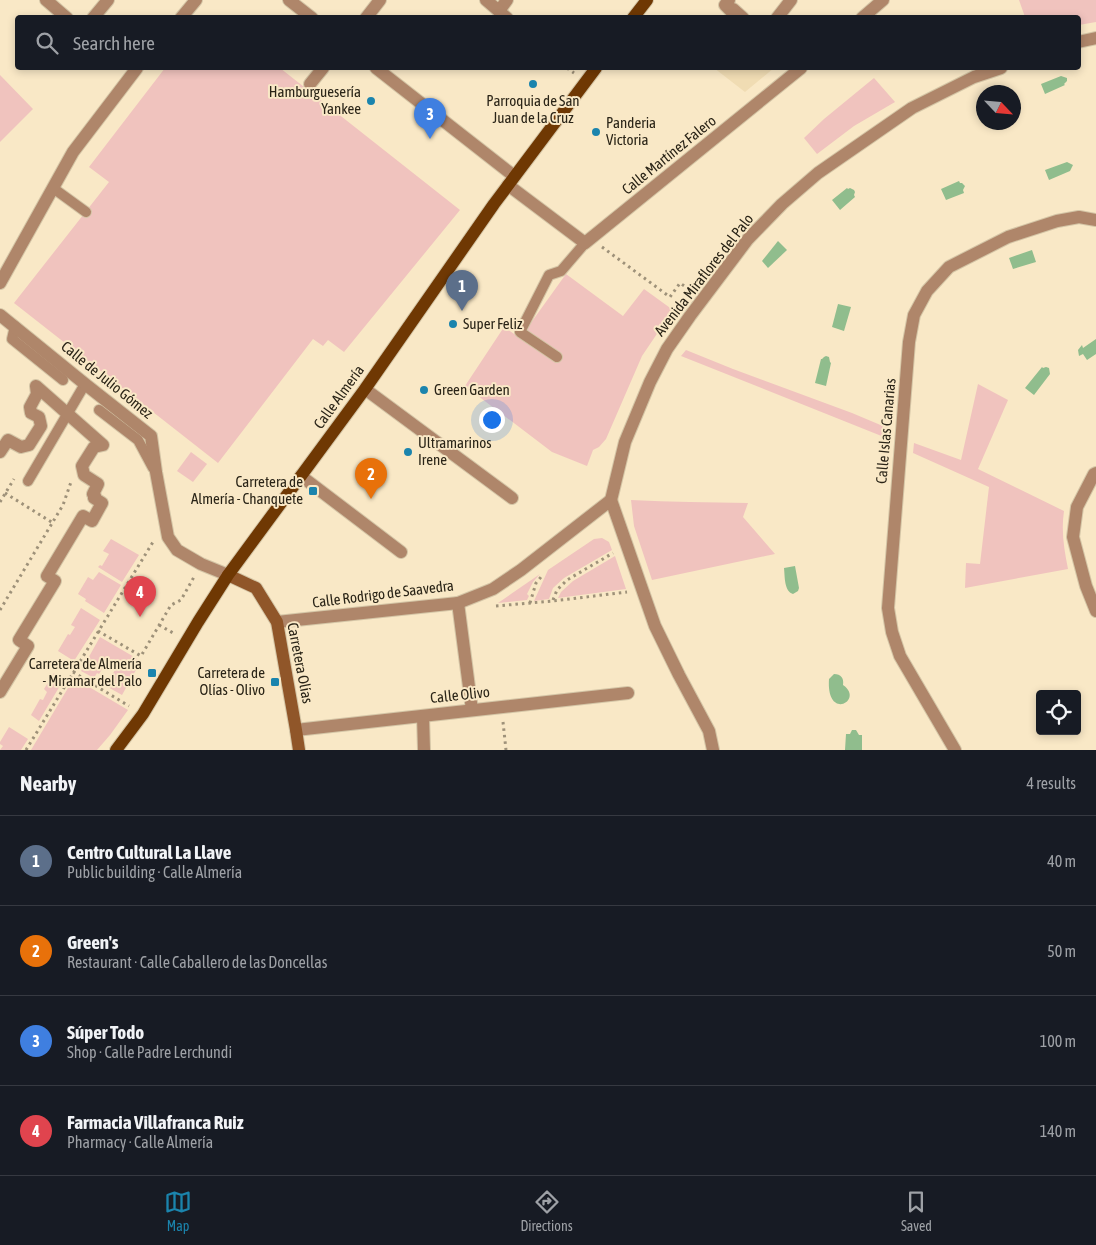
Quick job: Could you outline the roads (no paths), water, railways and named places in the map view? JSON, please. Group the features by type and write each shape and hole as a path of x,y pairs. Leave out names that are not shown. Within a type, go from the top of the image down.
{"main road":[{"path":"635,15 647,0"},
{"name":"Calle Almería","path":"116,750 143,714 228,575 365,389 511,181 594,70"},
{"name":"Carretera Olías","path":"228,575 256,588 277,622 299,750"}],"street":[{"path":"46,0 64,15"},
{"path":"96,15 108,0"},
{"path":"184,15 196,0"},
{"path":"289,0 308,15"},
{"path":"368,15 380,0"},
{"path":"486,0 503,14 507,0"},
{"path":"729,0 725,5 731,11 733,9 740,15"},
{"path":"779,15 791,0"},
{"path":"866,15 883,0"},
{"path":"1081,41 1096,38"},
{"path":"0,283 73,152 131,70"},
{"path":"310,84 321,70"},
{"path":"378,70 585,243"},
{"name":"Calle Martínez Falero","path":"585,243 798,70"},
{"name":"Avenida Miraflores del Palo","path":"611,500 624,442 650,382 667,349 748,240 782,204 818,173 912,108 974,78 996,70"},
{"name":"Calle Islas Canarias","path":"955,750 900,656 892,632 888,608 908,352 914,315 926,290 950,266 1008,237 1057,221 1079,217 1096,220"},
{"name":"Calle de Julio Gómez","path":"0,315 84,384 152,436 156,472 168,536 177,550 201,564 228,575"},
{"path":"0,452 8,440 21,447 29,446 41,426 39,418 31,413 30,407 37,394 36,386 103,445 94,447 82,466 84,475 98,484 93,494 94,498 102,503 92,521 83,516 47,576 55,581 19,640 28,646 0,692"},
{"path":"365,389 512,498"},
{"path":"0,458 3,459 0,464"},
{"path":"1096,472 1077,507 1073,537 1086,586 1096,612"},
{"path":"301,476 401,552"},
{"path":"611,500 655,626 709,731 712,750"},
{"name":"Calle Rodrigo de Saavedra","path":"277,622 458,603 500,585 611,500"},
{"path":"458,603 472,710"},
{"name":"Calle Olivo","path":"296,730 628,693"},
{"path":"423,716 424,750"}],"lane":[{"path":"53,188 86,212"},
{"name":"Calle Martínez Falero","path":"557,357 520,332 549,275 561,271 585,243"},
{"path":"15,326 12,339 63,380"},
{"path":"28,481 84,384"},
{"path":"99,410 138,440 156,472"}],"place":[{"name":"Parroquia de San Juan de la Cruz","path":"533,84"},
{"name":"Hamburguesería Yankee","path":"371,101"},
{"name":"Panderia Victoria","path":"596,132"},
{"name":"Súper Todo","path":"430,139"},
{"name":"Centro Cultural La Llave","path":"462,311"},
{"name":"Super Feliz","path":"453,324"},
{"name":"Green Garden","path":"424,390"},
{"name":"Ultramarinos Irene","path":"408,452"},
{"name":"Carretera de Almería - Chanquete","path":"313,491"},
{"name":"Green's","path":"371,499"},
{"name":"Farmacia Villafranca Ruiz","path":"140,617"},
{"name":"Carretera de Almería - Miramar del Palo","path":"152,673"},
{"name":"Carretera de Olías - Olivo","path":"275,682"}]}
